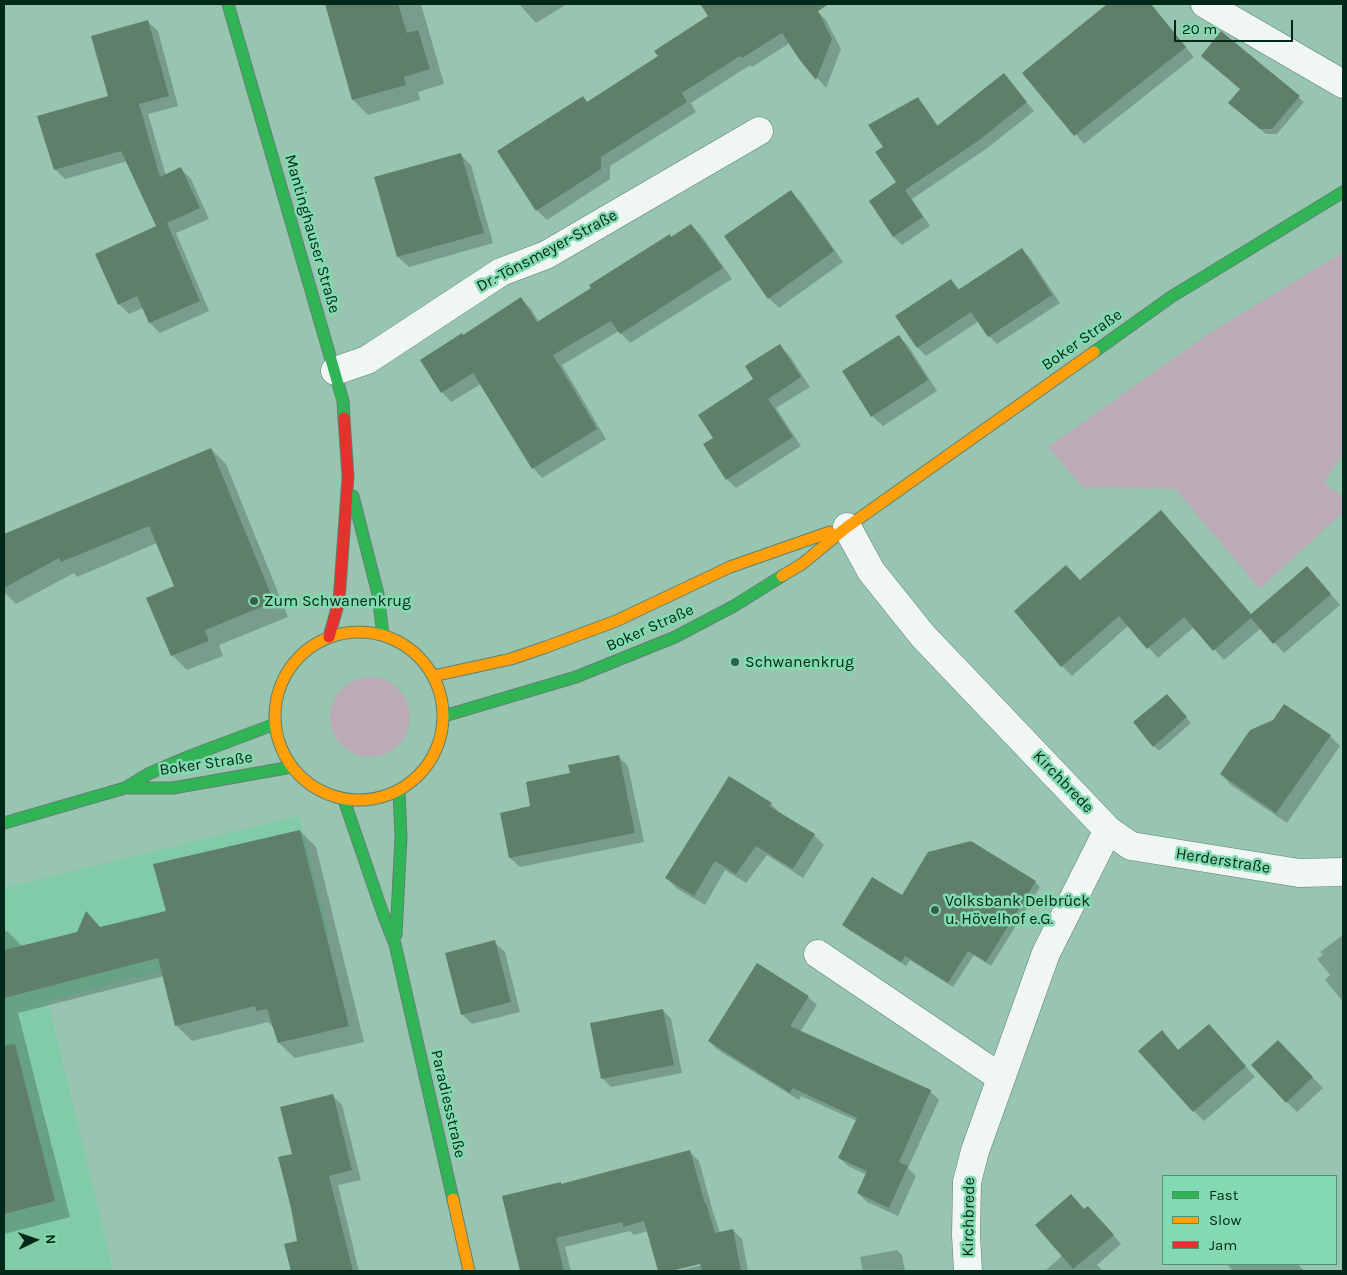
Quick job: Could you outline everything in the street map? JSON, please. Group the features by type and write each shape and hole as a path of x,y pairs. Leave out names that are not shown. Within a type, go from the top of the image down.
{"main road":[{"name":"Mantinghauser Straße","path":"228,4 343,401 348,477 339,602 329,637"},
{"name":"Boker Straße","path":"444,716 576,677 676,637 734,606 802,564 847,527 1171,297 1343,192"},
{"name":"Mantinghauser Straße","path":"348,477 378,594 383,635"},
{"name":"Boker Straße","path":"433,676 511,659 554,644 616,621 730,567 847,527"},
{"path":"356,632 383,635 403,644 420,658 433,676 441,695 444,716 438,746 423,772 399,791 373,800 344,800 315,788 292,767 280,747 275,724 277,696 288,671 305,651 329,637 356,632"},
{"name":"Boker Straße","path":"4,824 124,788 148,774 190,756 275,724"},
{"name":"Boker Straße","path":"124,788 173,788 292,767"},
{"name":"Paradiesstraße","path":"395,944 401,837 399,791"},
{"name":"Paradiesstraße","path":"344,800 395,944 469,1271"}],"street":[{"path":"1205,4 1343,84"},
{"name":"Dr.-Tönsmeyer-Straße","path":"335,371 367,360 501,272 546,255 759,131"},
{"name":"Kirchbrede","path":"847,527 871,571 923,636 1108,830 1046,953 975,1151 967,1182 966,1235 968,1271"},
{"name":"Herderstraße","path":"1108,830 1131,846 1299,873 1343,872"},
{"path":"818,954 1000,1077"}],"shaded area":[{"path":"1343,252 1343,454 1324,482 1343,497 1343,512 1260,589 1175,489 1082,487 1048,447 1208,334"},
{"path":"370,677 385,680 398,689 407,702 410,717 407,732 398,745 385,754 370,757 355,754 342,745 333,732 330,717 333,702 342,689 355,680"},
{"path":"299,816 329,932 161,971 48,1002 113,1271 4,1271 4,888"}],"building":[{"path":"325,4 398,4 407,33 418,30 430,69 404,77 406,85 352,100"},
{"path":"700,4 829,4 818,11 832,39 816,80 782,33 742,58 740,56 682,93 687,102 601,157 601,169 536,211 497,151 583,96 587,102 658,56 654,51 708,16"},
{"path":"1107,4 1151,4 1186,47 1074,136 1022,73"},
{"path":"148,20 169,96 139,104 160,177 181,167 200,208 167,223 200,301 149,323 137,296 118,305 95,254 156,226 121,151 54,170 37,116 108,96 91,36"},
{"path":"1221,31 1300,96 1272,129 1260,129 1228,103 1240,89 1201,56"},
{"path":"1004,73 1027,102 978,141 905,190 923,217 893,237 869,201 896,182 875,152 883,147 868,125 918,97 937,126"},
{"path":"461,153 484,233 397,257 374,177"},
{"path":"791,190 834,251 768,299 724,236"},
{"path":"691,224 723,268 620,334 611,321 553,355 597,429 532,469 473,373 441,393 420,360 462,333 463,335 521,297 537,322 591,288 589,285 670,234 671,237"},
{"path":"1022,248 1052,295 988,337 971,312 917,348 895,316 951,279 958,290"},
{"path":"899,335 928,380 871,417 842,371"},
{"path":"780,344 801,377 768,399 793,437 726,480 703,444 713,438 698,415 753,379 745,366"},
{"path":"211,448 274,602 205,630 209,641 171,656 146,598 174,586 149,526 61,562 59,558 4,588 4,534"},
{"path":"1161,510 1251,614 1307,566 1331,594 1273,644 1251,618 1213,651 1184,617 1147,649 1119,616 1061,667 1014,611 1066,565 1080,580"},
{"path":"1167,694 1187,717 1153,747 1133,722"},
{"path":"1284,704 1331,735 1276,813 1220,774 1250,730 1273,720"},
{"path":"619,755 635,833 509,858 500,813 530,806 526,782 570,773 568,765"},
{"path":"729,776 772,803 769,806 815,834 793,869 756,846 736,874 715,861 694,896 665,878"},
{"path":"300,830 349,1026 278,1043 267,1009 256,1011 255,1006 175,1026 158,958 4,998 4,950 77,932 86,911 100,927 166,911 153,864"},
{"name":"Volksbank Delbrück u. Hövelhof e.G.","path":"971,841 1036,881 986,962 968,951 948,983 905,956 901,962 842,925 872,877 902,895 928,852"},
{"path":"495,940 511,1002 461,1015 445,953"},
{"path":"757,963 809,996 790,1026 931,1090 899,1162 908,1166 889,1208 857,1193 867,1171 838,1158 857,1118 793,1088 790,1093 708,1041"},
{"path":"663,1009 674,1065 601,1079 590,1023"},
{"path":"1209,1024 1246,1066 1193,1112 1138,1051 1162,1030 1178,1050"},
{"path":"1278,1040 1313,1077 1286,1103 1251,1065"},
{"path":"15,1044 55,1201 4,1214 4,1045"},
{"path":"333,1094 352,1170 329,1176 353,1271 291,1271 284,1244 297,1241 278,1157 292,1154 280,1107"},
{"path":"690,1150 715,1233 733,1229 741,1271 702,1271 700,1264 671,1271 658,1271 644,1221 623,1227 622,1222 556,1238 564,1271 520,1271 502,1196 561,1182 561,1184"},
{"path":"1071,1194 1084,1209 1088,1206 1114,1235 1073,1269 1035,1225"}],"traffic: fast":[{"path":"228,4 343,401 344,418"},
{"path":"1094,352 1171,297 1343,192"},
{"path":"353,496 378,594 383,635"},
{"path":"444,716 576,677 675,637 734,606 782,576"},
{"path":"4,823 125,788 148,774 190,756 275,724"},
{"path":"129,788 173,788 292,767"},
{"path":"396,935 401,837 399,791"},
{"path":"344,800 395,944 453,1199"}],"traffic: slow":[{"path":"782,576 802,564 847,527 1094,352"},
{"path":"433,676 511,659 546,647 616,621 730,567 830,532"},
{"path":"359,632 383,636 398,642 406,646 424,663 429,669 439,692 443,716 439,740 433,755 429,763 412,781 406,786 383,796 359,800 335,796 320,790 312,786 294,769 289,763 279,740 275,716 279,692 285,677 289,669 306,651 312,646 335,636 359,632"},
{"path":"453,1199 469,1271"}],"traffic: jam":[{"path":"329,637 339,601 348,477 344,418"}],"place":[{"name":"Zum Schwanenkrug","path":"254,601"},
{"name":"Schwanenkrug","path":"735,662"},
{"name":"Volksbank Delbrück u. Hövelhof e.G.","path":"935,910"}]}
